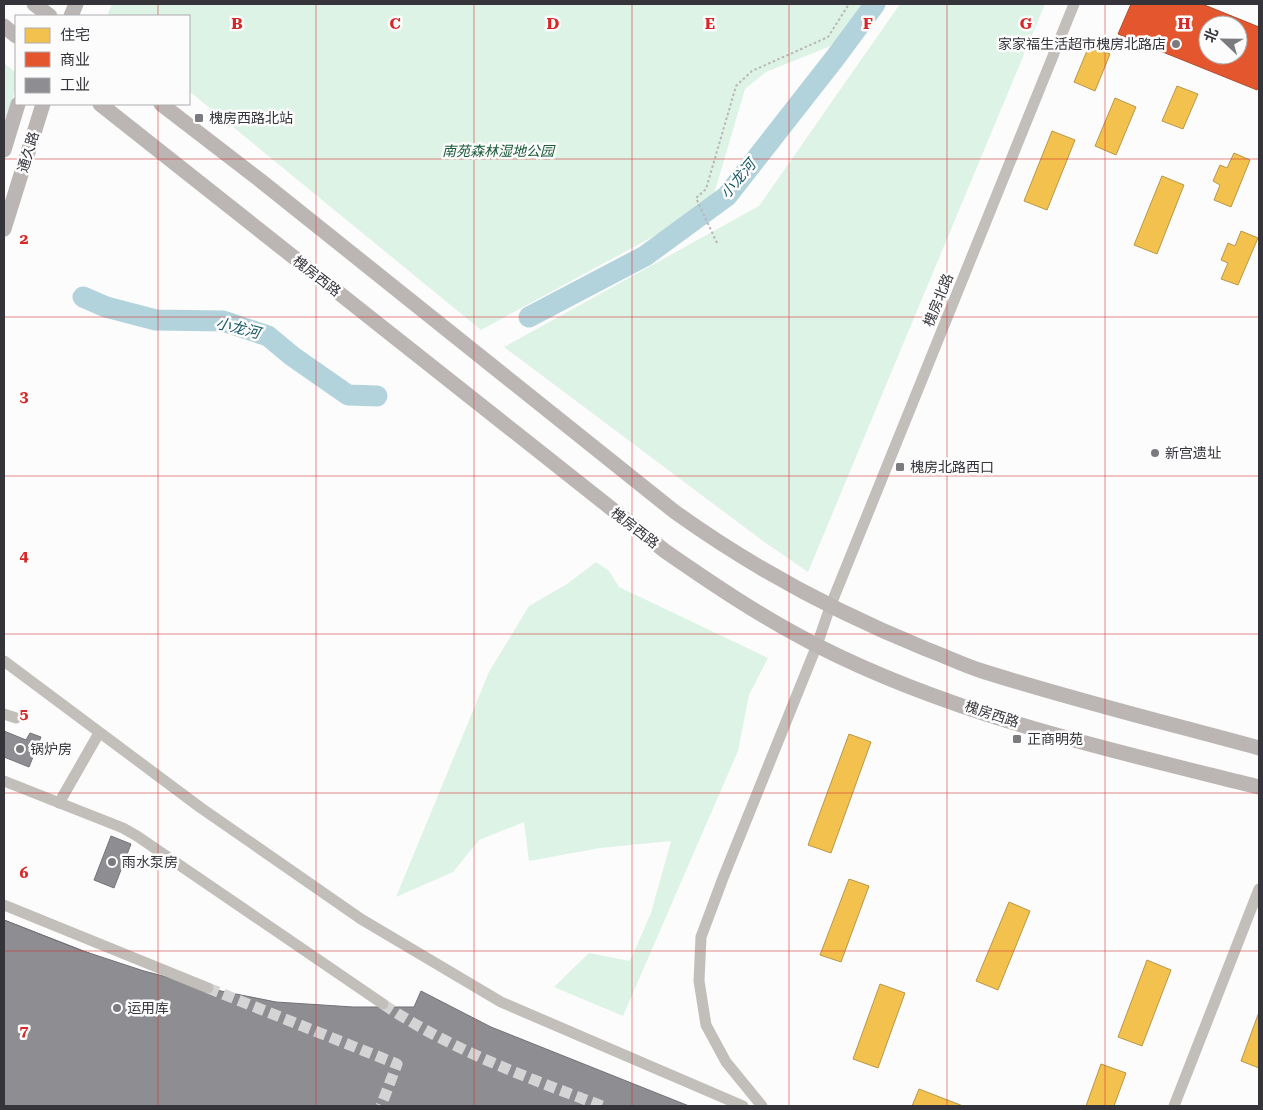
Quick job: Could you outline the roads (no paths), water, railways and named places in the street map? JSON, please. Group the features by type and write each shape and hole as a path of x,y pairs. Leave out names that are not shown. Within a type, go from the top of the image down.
{"main road":[{"path":"34,4 48,12"},
{"path":"4,26 15,35"},
{"name":"通久路","path":"4,150 18,105"},
{"name":"通久路","path":"4,229 43,105"},
{"name":"槐房西路","path":"101,105 665,551 717,587 817,645 880,674 974,709 1088,744 1259,787"},
{"path":"162,105 675,512 714,540 830,607 884,632 981,670 1094,704 1259,748"}],"street":[{"name":"槐房北路","path":"762,1106 726,1062 706,1025 699,981 701,937 817,645 830,607 1074,4"},
{"path":"4,661 201,808 361,919 501,1002 743,1106"},
{"path":"4,714 16,718"},
{"path":"58,803 99,733"},
{"path":"4,781 138,836 383,1004"},
{"path":"1174,1106 1259,889"},
{"path":"4,905 208,988"}],"waterway":[{"name":"小龙河","path":"529,317 645,256 727,196 875,4"},
{"name":"小龙河","path":"83,297 106,307 156,320 223,321 268,336 292,356 348,395 377,396"}],"tunnel":[{"path":"208,988 397,1064 381,1106"},
{"path":"383,1004 462,1049 602,1106"}],"place":[{"name":"家家福生活超市槐房北路店","path":"1176,44"},
{"name":"槐房西路北站","path":"199,118"},
{"name":"新宫遗址","path":"1155,453"},
{"name":"槐房北路西口","path":"900,467"},
{"name":"正商明苑","path":"1017,739"},
{"name":"锅炉房","path":"20,749"},
{"name":"雨水泵房","path":"112,862"},
{"name":"运用库","path":"117,1008"}],"park label":[{"name":"南苑森林湿地公园","path":"498,151"}]}
